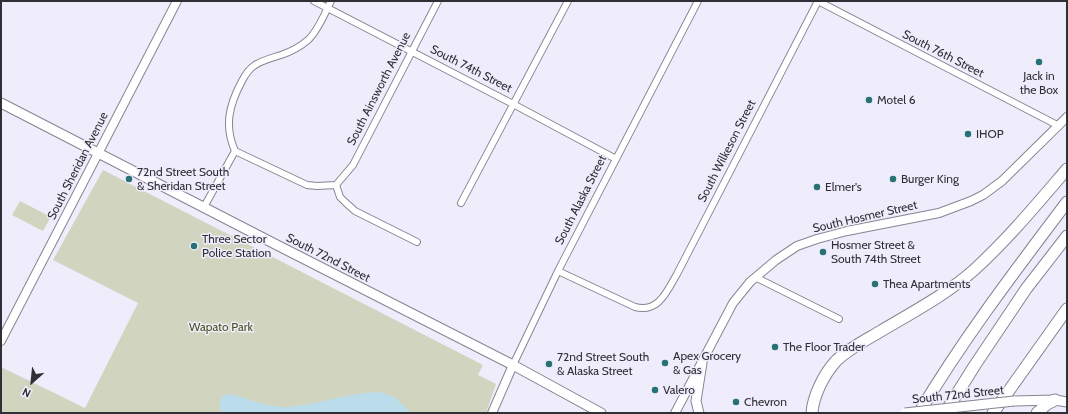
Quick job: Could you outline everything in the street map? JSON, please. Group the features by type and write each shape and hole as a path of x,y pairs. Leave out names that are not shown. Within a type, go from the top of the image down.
{"highway":[{"path":"812,413 814,402 823,380 837,360 961,281 996,248 1067,169"},
{"path":"919,413 933,389 1007,281 1067,202"},
{"path":"945,413 1026,289 1067,236"},
{"path":"993,413 1067,309"},
{"path":"1037,413 1047,404 1055,400"}],"main road":[{"name":"South Sheridan Avenue","path":"1,341 177,1"},
{"name":"South 72nd Street","path":"1,103 513,365 601,413"},
{"name":"South Hosmer Street","path":"675,413 733,303 743,289 755,277 782,255 797,246 817,239 847,231 939,213 971,201 983,195 1002,181 1067,117"},
{"path":"699,413 696,401 702,363"},
{"name":"South Alaska Street","path":"492,413 513,365"},
{"name":"South 72nd Street","path":"905,413 1014,401 1055,400"},
{"path":"1055,400 1067,402"}],"street":[{"name":"South 74th Street","path":"314,1 616,159"},
{"path":"331,1 309,39 282,55 254,65 247,73 229,111 230,140 235,151 307,185 336,185 340,197 355,211 417,242"},
{"name":"South Ainsworth Avenue","path":"336,185 353,165 438,1"},
{"path":"461,203 568,1"},
{"name":"South Alaska Street","path":"513,365 558,271 698,1"},
{"name":"South 76th Street","path":"818,1 1059,126"},
{"name":"South Wilkeson Street","path":"558,271 627,304 640,308 651,307 661,300 670,286 818,1"},
{"path":"204,207 235,151"},
{"path":"755,277 839,319"}],"green space":[{"name":"Wapato Park","path":"103,170 483,365 478,375 496,384 486,413 1,413 1,367 85,408 138,303 53,260"},
{"path":"20,201 51,217 43,231 12,215"}],"water":[{"path":"380,392 394,397 412,413 222,413 220,404 222,397 226,395 236,396 274,406 292,407 354,394"}],"place":[{"name":"Jack in the Box","path":"1039,62"},
{"name":"Motel 6","path":"869,100"},
{"name":"IHOP","path":"968,134"},
{"name":"72nd Street South & Sheridan Street","path":"129,179"},
{"name":"Burger King","path":"893,179"},
{"name":"Elmer's","path":"817,187"},
{"name":"Three Sector Police Station","path":"194,246"},
{"name":"Hosmer Street & South 74th Street","path":"823,252"},
{"name":"Thea Apartments","path":"875,284"},
{"name":"The Floor Trader","path":"775,347"},
{"name":"Apex Grocery & Gas","path":"665,363"},
{"name":"72nd Street South & Alaska Street","path":"549,364"},
{"name":"Valero","path":"655,390"},
{"name":"Chevron","path":"736,402"}]}
